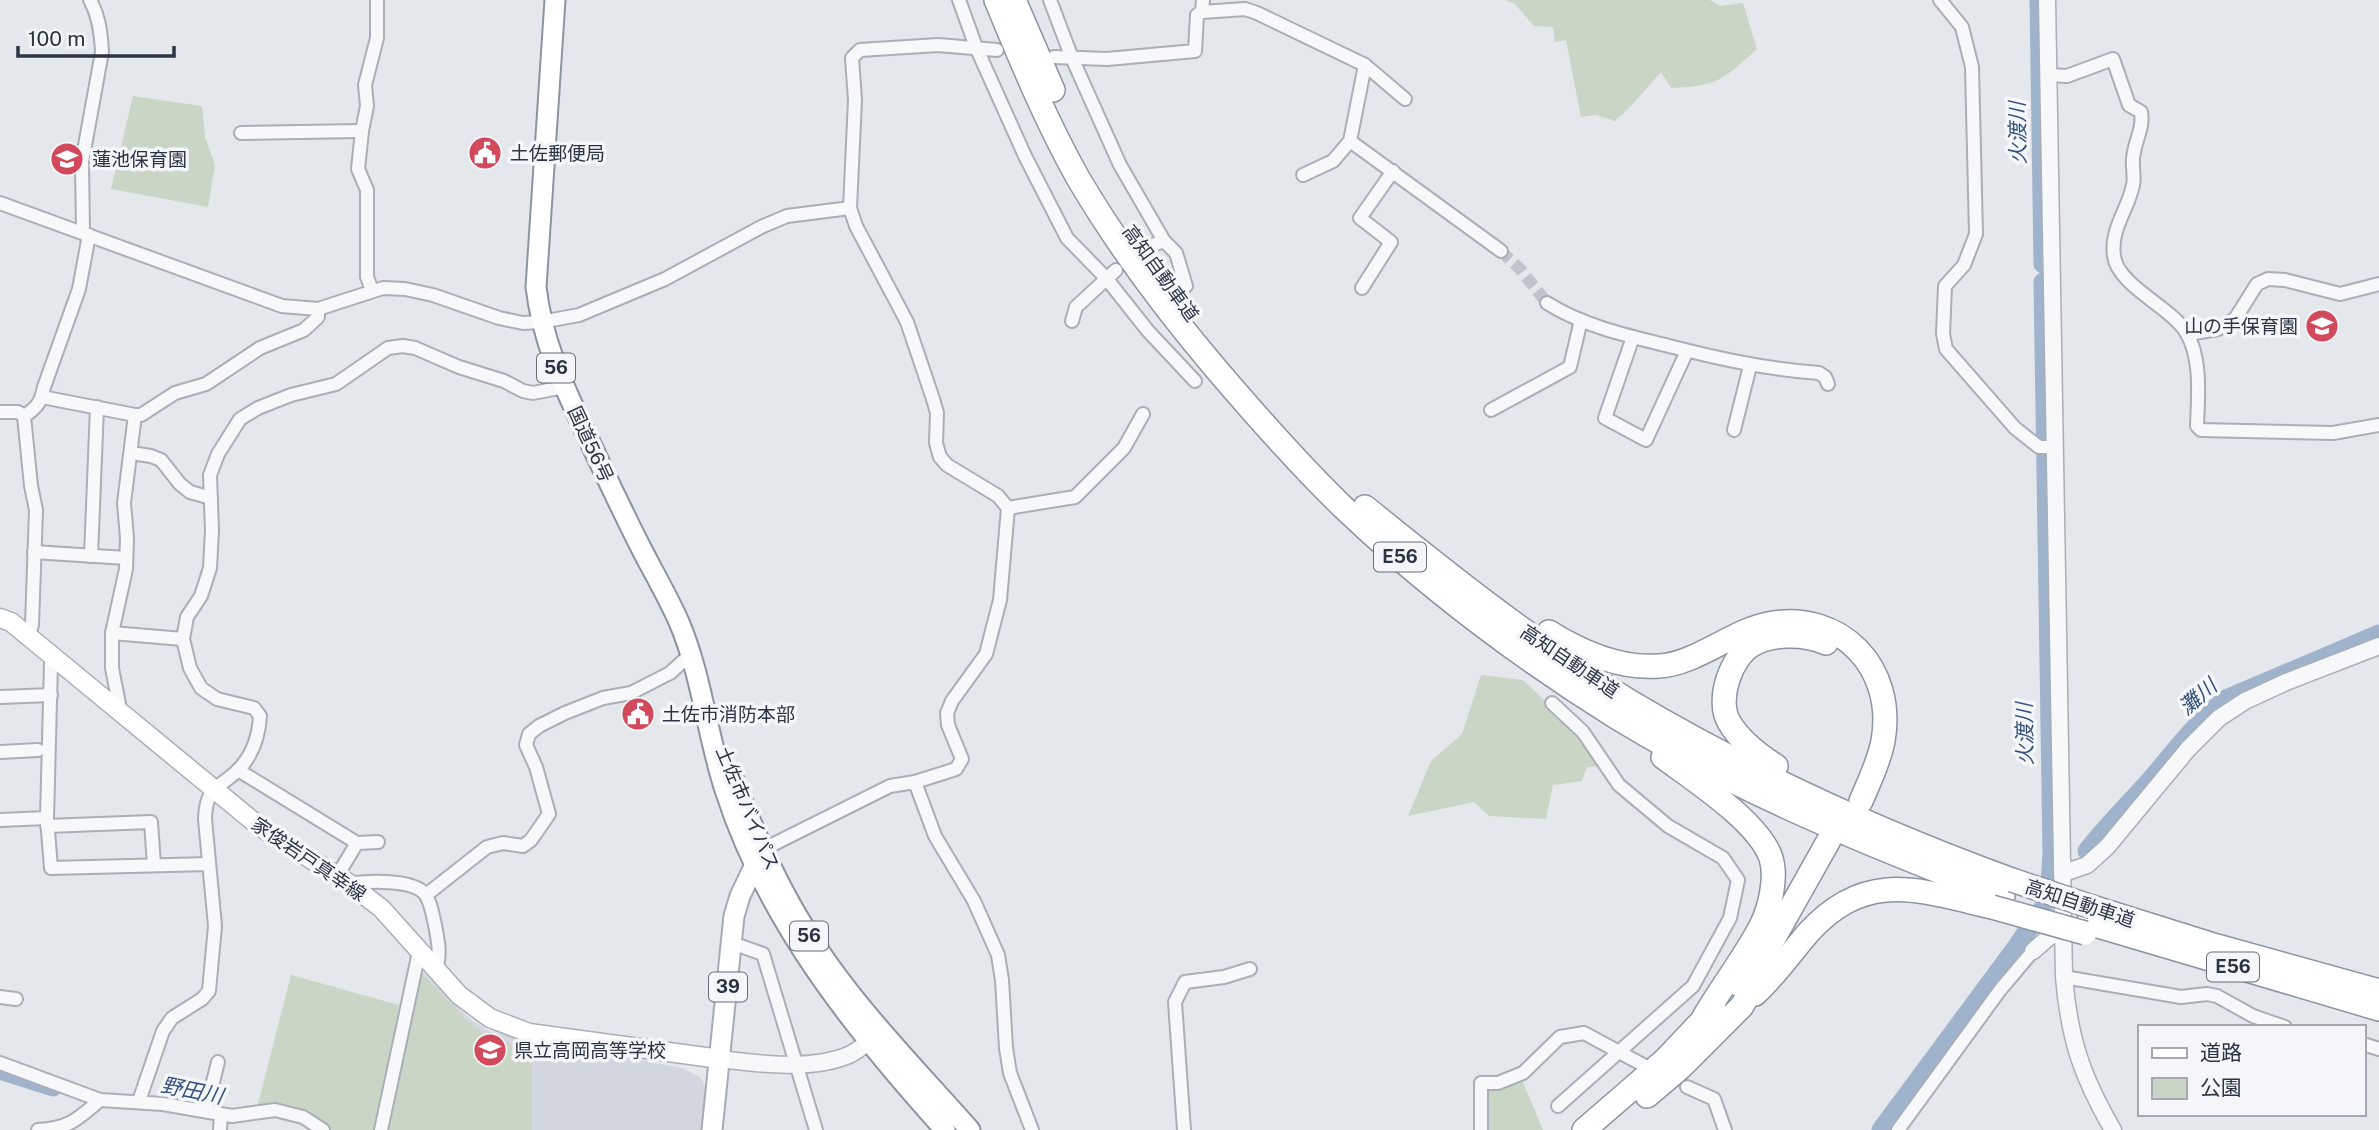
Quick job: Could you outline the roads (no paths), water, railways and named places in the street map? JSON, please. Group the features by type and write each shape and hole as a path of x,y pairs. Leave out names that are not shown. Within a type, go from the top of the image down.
{"highway":[{"name":"高知自動車道","path":"996,0 1023,66 1078,177 1140,272 1196,345 1245,403 1345,509 1429,583 1518,651 1617,717 1688,757 1773,799 1925,866 2082,923 2210,944 2379,991"},
{"name":"高知自動車道","path":"1014,0 1038,60 1093,172 1152,265 1257,394 1353,497 1529,635 1628,700 1781,783 1859,807 1944,856 2002,894"},
{"path":"1353,497 1506,606 1564,641 1626,664 1661,666 1688,658 1764,625 1792,620 1838,632 1853,644 1867,661 1882,690 1885,717 1882,742 1859,807"},
{"path":"1781,636 1814,638 1832,646 1849,659 1871,701 1871,720 1859,807 1753,752 1727,720 1725,684 1736,662 1751,645 1781,636"},
{"path":"1617,717 1736,814 1758,836 1771,859 1773,884 1761,925 1704,1017"},
{"path":"1584,1130 1666,1059 1704,1017 1731,993 1771,943 1836,842 1801,914 1758,976 1742,1006"},
{"path":"1607,1130 1680,1068 1775,975 1808,933 1832,911 1866,892 1895,888 1928,892 2002,894 2082,923"},
{"name":"E56","path":"2082,923 2379,1009"}],"main road":[{"name":"国道56号","path":"555,0 537,278 541,322 564,387 678,621 691,653 706,706"},
{"name":"家俊岩戸真幸線","path":"0,618 28,636 260,827 344,880 382,909 459,995 490,1018 529,1033 720,1059"},
{"name":"土佐市バイパス","path":"706,706 759,857 876,1036 945,1130"},
{"name":"39","path":"712,1130 734,916 740,896 759,857"},
{"name":"土佐市バイパス","path":"876,1036 970,1130"}],"street":[{"path":"24,416 36,409 42,397 79,289 86,233 82,162 102,52 101,35 90,0"},
{"path":"372,290 367,277 366,190 358,169 367,106 365,85 377,38 377,0"},
{"path":"959,0 976,47 1025,156 1068,239 1111,274 1149,331 1195,381"},
{"path":"1049,0 1120,165 1164,241 1176,253 1186,286"},
{"path":"1940,0 1962,27 1972,67 1976,234 1964,265 1945,286 1943,334 1946,349 2015,428 2039,447 2056,447"},
{"path":"2047,0 2064,873 2082,923 2064,977 2066,1006 2077,1056 2086,1080 2113,1130"},
{"path":"1054,57 1107,59 1195,51 1197,15 1203,6 1245,9 1365,65 1405,99"},
{"path":"759,857 890,786 915,782 956,769 962,759 948,725 947,713 952,701 986,654 1000,600 1008,508 998,496 947,465 940,457 936,443 937,413 907,322 856,226 850,208 855,100 852,58 860,50 938,46 997,50"},
{"path":"2049,75 2067,76 2113,59 2129,106 2141,112 2143,123 2133,156 2133,185 2118,220 2114,237 2114,259 2120,271 2153,302 2178,319 2188,334 2195,356 2199,394 2197,426 2201,430 2333,433 2379,425"},
{"path":"1303,175 1333,161 1350,141 1365,65"},
{"path":"241,133 362,131"},
{"path":"1350,141 1501,251"},
{"path":"1362,289 1391,242 1360,218 1393,171"},
{"path":"0,203 282,306 318,309 372,290 405,289 523,323 579,315 665,279 761,227 787,216 850,208"},
{"path":"1150,246 1164,241"},
{"path":"1072,321 1076,307 1111,274"},
{"path":"2188,334 2218,329 2235,319 2257,285 2268,279 2285,280 2340,294 2379,284"},
{"path":"1548,303 1568,316 1633,337 1750,366 1819,373 1825,377 1828,384"},
{"path":"42,397 141,415 175,393 205,384 260,348 304,330 318,317 318,309"},
{"path":"1491,411 1570,367 1581,320"},
{"path":"1633,337 1605,418 1646,440 1687,351"},
{"path":"139,1101 163,1031 172,1018 202,999 209,990 215,926 206,802 250,755 259,731 260,716 254,708 217,699 201,688 190,668 184,639 187,617 201,596 210,568 209,475 218,454 240,419 258,408 291,395 335,384 388,348 415,348 523,391 533,393 564,387"},
{"path":"1734,430 1750,366"},
{"path":"91,556 97,407"},
{"path":"0,412 18,412 24,416"},
{"path":"1008,508 1075,497 1124,447 1143,414"},
{"path":"117,711 119,704 111,668 112,633 126,558 124,503 135,415"},
{"path":"24,416 36,510 32,625 28,636"},
{"path":"131,453 161,460 190,492 211,498"},
{"path":"34,552 126,558"},
{"path":"112,633 184,639"},
{"path":"2064,873 2087,865 2107,847 2188,749 2219,718 2245,701 2286,682 2379,646"},
{"path":"426,895 487,847 503,843 523,846 549,814 536,767 526,745 529,734 539,726 578,708 603,698 631,693 670,673 691,653"},
{"path":"54,658 51,663 47,822 51,868 209,864"},
{"path":"0,697 51,695"},
{"path":"1552,703 1583,732 1619,785 1668,826 1723,858 1738,880 1730,918 1693,986 1558,1106"},
{"path":"0,752 38,750"},
{"path":"238,770 357,843 378,842"},
{"path":"915,782 935,836 974,901 998,955 1010,1073 1032,1130"},
{"path":"0,820 151,822 154,865"},
{"path":"357,843 344,880 404,884 416,887 426,895 433,914 440,955 436,969"},
{"path":"1898,1130 1992,1000 2033,951 2049,937 2082,923"},
{"path":"732,943 763,954 816,1130"},
{"path":"381,1130 419,952"},
{"path":"1184,1130 1175,1002 1185,982 1250,969"},
{"path":"2064,977 2181,997 2207,994 2217,996 2253,1016 2279,1025"},
{"path":"0,997 16,999"},
{"path":"1481,1130 1481,1083 1497,1083 1523,1073 1560,1037 1584,1033 1645,1066"},
{"path":"720,1059 763,1064 827,1061 851,1054 876,1036"},
{"path":"206,1110 218,1062"},
{"path":"0,1063 100,1100 139,1101 232,1116 275,1110 303,1117 323,1130"},
{"path":"1687,1087 1714,1099 1725,1130"},
{"path":"38,1130 61,1128 80,1118 100,1100"},
{"path":"220,1130 221,1115"}],"waterway":[{"name":"火渡川","path":"2039,0 2043,264"},
{"name":"火渡川","path":"2043,282 2052,853 2049,899"},
{"name":"灘川","path":"2087,851 2196,727 2226,699 2379,634"},
{"name":"火渡川","path":"1881,1130 2043,908"},
{"name":"野田川","path":"0,1070 53,1087"}],"tunnel":[{"path":"1116,270 1150,246"},
{"path":"1501,251 1520,269 1547,303"}],"place":[{"name":"土佐郵便局","path":"485,153"},
{"name":"蓮池保育園","path":"67,159"},
{"name":"山の手保育園","path":"2322,326"},
{"name":"土佐市消防本部","path":"638,714"},
{"name":"県立高岡高等学校","path":"490,1050"}]}
